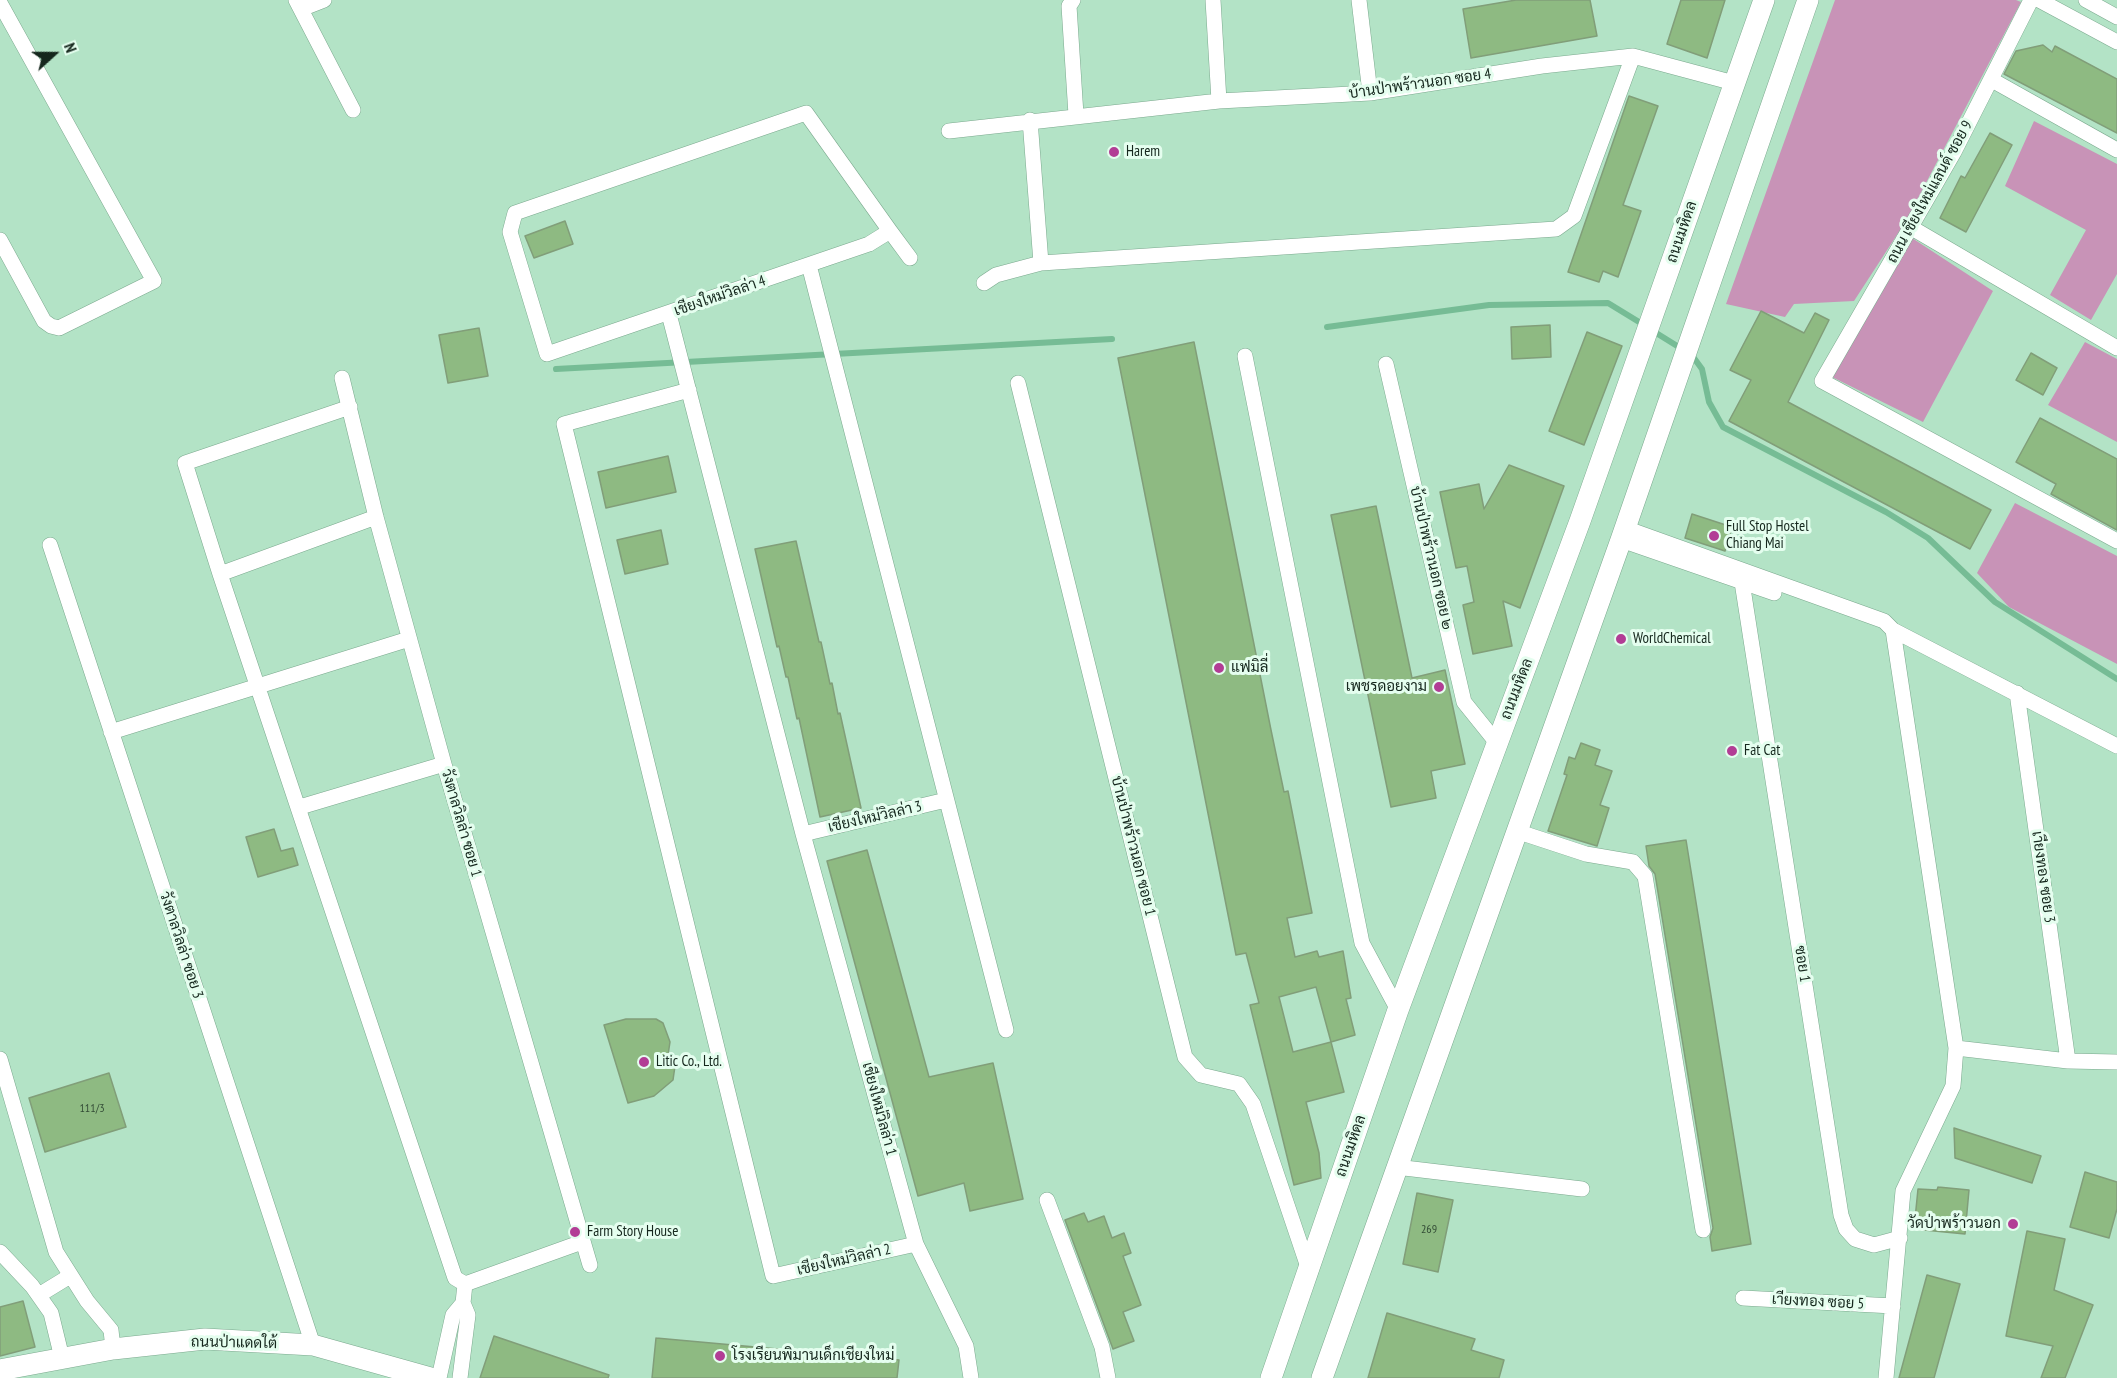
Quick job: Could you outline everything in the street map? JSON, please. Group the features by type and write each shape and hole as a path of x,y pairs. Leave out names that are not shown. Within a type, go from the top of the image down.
{"main road":[{"name":"ถนนมหิดล","path":"1271,1378 1398,1010 1640,352 1764,0"},
{"path":"1322,1378 1623,534 1808,0"},
{"name":"ถนนป่าแดดใต้","path":"0,1370 113,1349 205,1339 313,1346 431,1378"}],"street":[{"path":"324,0 299,5 353,110"},
{"path":"1073,0 1069,6 1076,115"},
{"path":"1213,0 1219,101"},
{"path":"1359,0 1370,93"},
{"name":"ถนน เชียงใหม่แลนด์ ซอย 9","path":"2031,0 1992,80 1911,228 1822,381 2117,541"},
{"path":"2039,0 2117,42"},
{"path":"2086,0 2117,17"},
{"path":"0,3 154,281 59,328 51,326 44,321 0,240"},
{"path":"984,283 996,275 1041,263 1556,229 1574,216 1633,56"},
{"name":"บ้านป่าพร้าวนอก ซอย 4","path":"949,130 1219,101 1370,93 1542,66 1633,56 1734,83"},
{"path":"1992,80 2117,150"},
{"name":"เชียงใหม่วิลล่า 4","path":"806,113 890,231 869,244 547,354 510,232 515,213 806,113"},
{"path":"1030,120 1041,263"},
{"path":"1911,228 2117,348"},
{"path":"890,231 910,258"},
{"path":"809,265 1006,1030"},
{"name":"เชียงใหม่วิลล่า 1","path":"669,314 803,834 916,1244 966,1346 971,1378"},
{"path":"1245,356 1362,944 1398,1010"},
{"name":"บ้านป่าพร้าวนอก ซอย ๒","path":"1386,364 1464,702 1497,743"},
{"name":"วังตาลวิลล่า ซอย 1","path":"342,378 376,517 444,764 590,1265"},
{"name":"บ้านป่าพร้าวนอก ซอย 1","path":"1018,383 1185,1057 1202,1075 1239,1084 1253,1104 1308,1267"},
{"name":"เชียงใหม่วิลล่า 2","path":"689,390 564,424 773,1276 916,1244"},
{"path":"350,407 185,463 220,574 460,1281 463,1304 468,1315 460,1378"},
{"path":"220,574 376,517"},
{"path":"1623,534 1742,576 1883,631 1893,630 2117,746"},
{"name":"วังตาลวิลล่า ซอย 3","path":"50,545 313,1346"},
{"name":"ซอย 1","path":"1742,576 1841,1215 1846,1229 1855,1239 1874,1245 1900,1238"},
{"path":"1886,1378 1903,1191 1953,1086 1956,1048 1893,630"},
{"path":"111,732 410,639"},
{"name":"เาียงทอง ซอย 3","path":"2018,693 2068,1061"},
{"path":"300,807 444,764"},
{"name":"เชียงใหม่วิลล่า 3","path":"803,834 946,800"},
{"path":"1516,831 1586,854 1634,862 1645,876 1703,1230"},
{"path":"1956,1048 2068,1061 2117,1062"},
{"path":"0,1059 56,1252 87,1301 111,1330 113,1349"},
{"path":"1396,1167 1582,1189"},
{"path":"1047,1200 1102,1347 1108,1378"},
{"path":"460,1281 582,1242"},
{"path":"0,1252 39,1295 51,1313 62,1358"},
{"path":"39,1295 70,1276"},
{"name":"เาียงทอง ซอย 5","path":"1743,1298 1893,1306"},
{"path":"439,1378 453,1315 463,1304"}],"shaded area":[{"path":"1835,0 2016,0 2021,2 1906,221 1854,301 1794,304 1785,317 1726,304"},
{"path":"2034,121 2117,164 2117,274 2091,320 2050,295 2086,230 2005,186"},
{"path":"1912,238 1993,291 1923,422 1832,377"},
{"path":"2085,342 2117,359 2117,442 2048,405"},
{"path":"2015,503 2117,556 2117,664 2009,607 1977,573"}],"building":[{"path":"1516,0 1590,0 1597,36 1471,58 1463,9"},
{"path":"1681,0 1725,0 1707,58 1667,44"},
{"path":"2043,45 2052,52 2055,46 2117,79 2117,133 2004,74 2016,51"},
{"path":"1629,96 1658,106 1623,205 1641,211 1618,277 1603,271 1599,282 1568,272"},
{"path":"1990,133 2012,145 1966,232 1940,218 1961,176 1965,178"},
{"path":"565,221 573,244 534,258 525,236"},
{"path":"1761,311 1804,333 1815,313 1829,320 1788,402 1991,510 1970,549 1729,421 1751,380 1730,370"},
{"path":"1550,325 1551,357 1512,359 1511,327"},
{"path":"479,328 488,376 448,383 439,335"},
{"path":"1587,332 1622,346 1584,445 1549,431"},
{"path":"1194,342 1271,730 1284,792 1288,791 1312,913 1287,918 1295,957 1317,951 1319,957 1343,951 1351,998 1346,999 1355,1035 1331,1042 1344,1092 1306,1102 1319,1153 1321,1178 1294,1185 1250,1005 1259,1003 1246,953 1236,955 1118,358","holes":["1316,987 1331,1042 1293,1052 1279,997"]},
{"path":"2031,353 2057,368 2043,395 2016,380"},
{"path":"2040,418 2117,459 2117,530 2051,494 2056,484 2016,462"},
{"path":"668,456 676,492 606,508 598,472"},
{"path":"1509,465 1564,486 1520,608 1503,601 1512,646 1473,654 1463,605 1474,602 1467,566 1456,568 1440,492 1479,484 1484,509"},
{"path":"1376,506 1412,678 1445,670 1465,764 1431,771 1436,798 1391,807 1331,515"},
{"path":"1692,514 1732,527 1725,551 1685,538"},
{"path":"661,530 668,564 625,574 617,540"},
{"path":"796,541 819,642 821,642 830,684 832,683 838,714 840,713 861,808 820,817 799,718 797,719 779,646 777,647 755,549"},
{"path":"1581,743 1600,750 1595,765 1612,771 1600,805 1609,808 1597,846 1548,831 1567,775 1564,774 1569,757 1575,759"},
{"path":"274,829 281,851 293,848 298,865 258,877 246,837"},
{"path":"1686,840 1751,1244 1712,1251 1710,1237 1713,1228 1655,874 1649,866 1646,846"},
{"path":"867,850 929,1077 993,1063 1023,1199 970,1211 964,1183 918,1196 827,861"},
{"name":"Litic Co., Ltd.","path":"626,1019 656,1019 663,1023 670,1042 668,1055 675,1066 673,1080 654,1096 628,1103 604,1025"},
{"path":"109,1073 126,1127 45,1152 29,1098"},
{"path":"1954,1128 2041,1156 2032,1183 1955,1158"},
{"path":"2085,1172 2117,1182 2117,1209 2109,1238 2070,1227"},
{"path":"1938,1187 1969,1190 1965,1234 1914,1229 1918,1189 1937,1190"},
{"path":"1417,1193 1453,1200 1438,1272 1403,1264"},
{"path":"1084,1213 1088,1222 1104,1216 1112,1238 1124,1233 1131,1253 1123,1256 1141,1305 1123,1312 1134,1341 1113,1349 1065,1220"},
{"path":"2027,1231 2065,1239 2054,1290 2093,1305 2065,1378 2041,1378 2053,1346 2006,1336"},
{"path":"1927,1275 1960,1284 1934,1378 1899,1378"},
{"path":"23,1301 35,1347 0,1356 0,1307"},
{"path":"1387,1313 1475,1339 1471,1350 1504,1360 1499,1378 1368,1378"},
{"path":"494,1336 609,1375 608,1378 480,1378"},
{"name":"โรงเรียนพิมานเด็กเชียงใหม่","path":"656,1338 899,1360 897,1378 652,1378"}],"waterway":[{"path":"1327,327 1489,305 1608,303 1644,325"},
{"path":"1653,331 1682,349"},
{"path":"556,369 1112,339"},
{"path":"1691,354 1702,369 1709,402 1723,427 1886,512 1928,538 1995,602 2117,679"}],"place":[{"name":"Harem","path":"1114,152"},
{"name":"Full Stop Hostel Chiang Mai","path":"1714,536"},
{"name":"WorldChemical","path":"1621,639"},
{"name":"แฟมิลี่","path":"1219,668"},
{"name":"เพชรดอยงาม","path":"1439,687"},
{"name":"Fat Cat","path":"1732,751"},
{"name":"Litic Co., Ltd.","path":"644,1062"},
{"name":"วัดป่าพร้าวนอก","path":"2013,1224"},
{"name":"Farm Story House","path":"575,1232"},
{"name":"โรงเรียนพิมานเด็กเชียงใหม่","path":"720,1356"}]}
